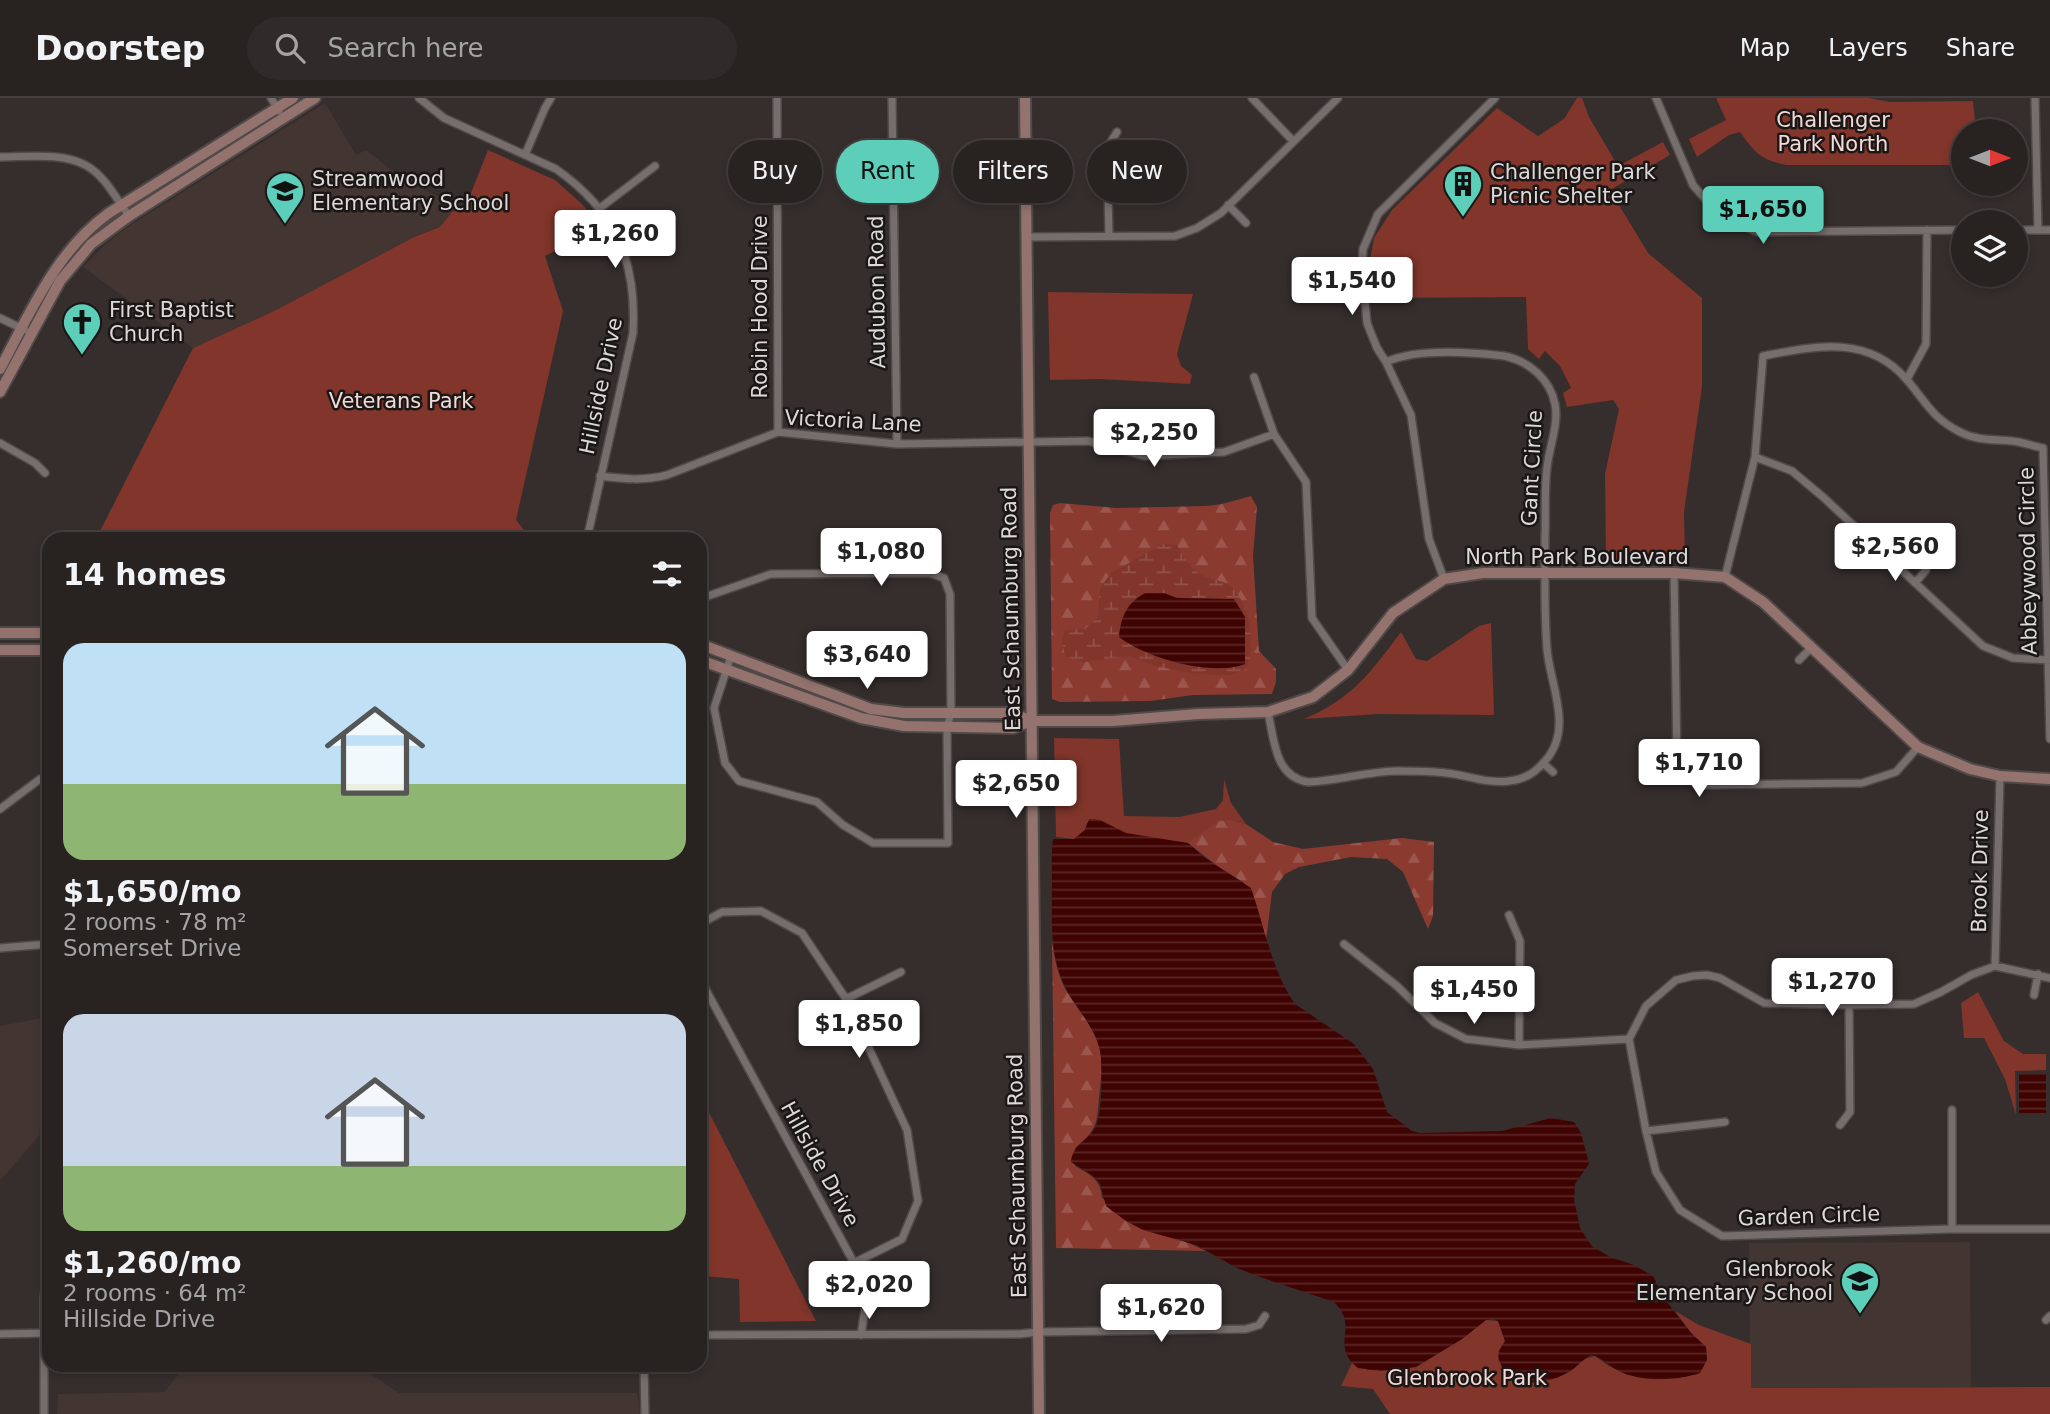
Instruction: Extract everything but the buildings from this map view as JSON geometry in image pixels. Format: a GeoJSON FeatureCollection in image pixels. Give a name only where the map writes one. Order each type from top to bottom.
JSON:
{"type":"FeatureCollection","features":[{"type":"Feature","properties":{"kind":"street"},"geometry":{"type":"LineString","coordinates":[[0,392],[52,275],[66,255],[95,224],[293,98]]}},
{"type":"Feature","properties":{"kind":"street"},"geometry":{"type":"LineString","coordinates":[[0,369],[72,264],[91,244],[277,108],[315,98]]}},
{"type":"Feature","properties":{"kind":"street","name":"Hillside Drive"},"geometry":{"type":"LineString","coordinates":[[419,98],[444,118],[563,174],[586,192],[600,208],[615,230],[624,251],[631,276],[634,303],[632,333],[588,532]]}},
{"type":"Feature","properties":{"kind":"street"},"geometry":{"type":"LineString","coordinates":[[525,155],[551,98]]}},
{"type":"Feature","properties":{"kind":"street","name":"Robin Hood Drive"},"geometry":{"type":"LineString","coordinates":[[776,98],[778,432]]}},
{"type":"Feature","properties":{"kind":"street","name":"Audubon Road"},"geometry":{"type":"LineString","coordinates":[[892,98],[897,444]]}},
{"type":"Feature","properties":{"kind":"street","name":"East Schaumburg Road"},"geometry":{"type":"LineString","coordinates":[[1025,98],[1039,1414]]}},
{"type":"Feature","properties":{"kind":"street"},"geometry":{"type":"LineString","coordinates":[[1252,98],[1293,141]]}},
{"type":"Feature","properties":{"kind":"street"},"geometry":{"type":"LineString","coordinates":[[1026,237],[1175,236],[1198,228],[1228,205],[1338,98]]}},
{"type":"Feature","properties":{"kind":"street"},"geometry":{"type":"LineString","coordinates":[[1444,579],[1429,539],[1411,415],[1367,323],[1362,271],[1363,249],[1378,214],[1495,98]]}},
{"type":"Feature","properties":{"kind":"street"},"geometry":{"type":"LineString","coordinates":[[1656,98],[1693,186],[1719,215],[1757,232],[1951,230]]}},
{"type":"Feature","properties":{"kind":"street"},"geometry":{"type":"LineString","coordinates":[[2035,98],[2038,230]]}},
{"type":"Feature","properties":{"kind":"street"},"geometry":{"type":"LineString","coordinates":[[1109,236],[1107,148],[1116,132]]}},
{"type":"Feature","properties":{"kind":"street"},"geometry":{"type":"LineString","coordinates":[[0,157],[64,158],[87,166],[104,181],[129,216]]}},
{"type":"Feature","properties":{"kind":"street"},"geometry":{"type":"LineString","coordinates":[[600,208],[655,166]]}},
{"type":"Feature","properties":{"kind":"street"},"geometry":{"type":"LineString","coordinates":[[1228,205],[1246,223]]}},
{"type":"Feature","properties":{"kind":"street"},"geometry":{"type":"LineString","coordinates":[[1907,379],[1926,344],[1927,230]]}},
{"type":"Feature","properties":{"kind":"street"},"geometry":{"type":"LineString","coordinates":[[2028,230],[2050,230]]}},
{"type":"Feature","properties":{"kind":"street"},"geometry":{"type":"LineString","coordinates":[[0,318],[27,331]]}},
{"type":"Feature","properties":{"kind":"street","name":"Abbeywood Circle"},"geometry":{"type":"LineString","coordinates":[[1755,457],[1763,356],[1808,347],[1853,347],[1887,360],[1907,379],[1933,415],[1961,433],[1989,441],[2013,441],[2043,448],[2050,738]]}},
{"type":"Feature","properties":{"kind":"street","name":"Gant Circle"},"geometry":{"type":"LineString","coordinates":[[1386,362],[1398,356],[1418,354],[1490,354],[1515,358],[1543,378],[1555,403],[1556,415],[1547,467],[1545,575],[1547,649],[1561,723],[1556,743],[1543,763]]}},
{"type":"Feature","properties":{"kind":"street"},"geometry":{"type":"LineString","coordinates":[[1254,377],[1275,434],[1306,482],[1312,618],[1348,670]]}},
{"type":"Feature","properties":{"kind":"street","name":"Victoria Lane"},"geometry":{"type":"LineString","coordinates":[[600,476],[630,480],[667,475],[778,432],[897,444],[1088,441],[1145,456],[1224,452],[1275,434]]}},
{"type":"Feature","properties":{"kind":"street"},"geometry":{"type":"LineString","coordinates":[[0,443],[35,463],[45,473]]}},
{"type":"Feature","properties":{"kind":"street"},"geometry":{"type":"LineString","coordinates":[[1725,578],[1755,457],[1792,471],[1983,646],[2013,659],[2048,660]]}},
{"type":"Feature","properties":{"kind":"street"},"geometry":{"type":"LineString","coordinates":[[1915,583],[1926,570]]}},
{"type":"Feature","properties":{"kind":"street"},"geometry":{"type":"LineString","coordinates":[[707,596],[771,575],[929,573],[944,578],[950,594],[948,843],[873,843],[843,825],[817,802],[739,780],[725,763],[714,708],[731,656]]}},
{"type":"Feature","properties":{"kind":"street","name":"North Park Boulevard"},"geometry":{"type":"LineString","coordinates":[[1031,721],[1113,721],[1268,712],[1313,697],[1348,670],[1393,613],[1444,579],[1483,573],[1674,573],[1725,578],[1763,602],[1918,747],[1970,769],[2000,776],[2050,779]]}},
{"type":"Feature","properties":{"kind":"street"},"geometry":{"type":"LineString","coordinates":[[1674,573],[1677,758],[1686,778],[1701,785],[1862,783],[1896,772],[1918,747]]}},
{"type":"Feature","properties":{"kind":"street"},"geometry":{"type":"LineString","coordinates":[[0,633],[42,633]]}},
{"type":"Feature","properties":{"kind":"street"},"geometry":{"type":"LineString","coordinates":[[707,647],[871,709],[897,713],[1013,713],[1031,721]]}},
{"type":"Feature","properties":{"kind":"street"},"geometry":{"type":"LineString","coordinates":[[1799,660],[1812,648]]}},
{"type":"Feature","properties":{"kind":"street"},"geometry":{"type":"LineString","coordinates":[[0,650],[42,650]]}},
{"type":"Feature","properties":{"kind":"street"},"geometry":{"type":"LineString","coordinates":[[707,663],[869,720],[904,726],[1013,728],[1031,721]]}},
{"type":"Feature","properties":{"kind":"street"},"geometry":{"type":"LineString","coordinates":[[1268,712],[1282,766],[1299,781],[1324,782],[1395,771],[1447,773],[1485,780],[1511,781],[1523,778],[1543,763],[1553,772]]}},
{"type":"Feature","properties":{"kind":"street","name":"Brook Drive"},"geometry":{"type":"LineString","coordinates":[[1995,966],[2000,776]]}},
{"type":"Feature","properties":{"kind":"street"},"geometry":{"type":"LineString","coordinates":[[0,810],[42,779]]}},
{"type":"Feature","properties":{"kind":"street"},"geometry":{"type":"LineString","coordinates":[[707,920],[722,912],[761,911],[802,933],[846,999],[907,1130],[918,1201],[902,1239],[854,1263]]}},
{"type":"Feature","properties":{"kind":"street"},"geometry":{"type":"LineString","coordinates":[[1509,915],[1520,941],[1519,1045]]}},
{"type":"Feature","properties":{"kind":"street"},"geometry":{"type":"LineString","coordinates":[[1343,944],[1397,986],[1435,1023],[1466,1039],[1519,1045],[1629,1039],[1646,1006],[1676,980],[1693,976],[1720,978],[1764,1003],[1849,1005],[1914,1004],[1995,966],[2050,978]]}},
{"type":"Feature","properties":{"kind":"street"},"geometry":{"type":"LineString","coordinates":[[0,948],[42,945]]}},
{"type":"Feature","properties":{"kind":"street"},"geometry":{"type":"LineString","coordinates":[[846,999],[901,972]]}},
{"type":"Feature","properties":{"kind":"street"},"geometry":{"type":"LineString","coordinates":[[2034,995],[2038,974]]}},
{"type":"Feature","properties":{"kind":"street","name":"Hillside Drive"},"geometry":{"type":"LineString","coordinates":[[707,992],[854,1263],[866,1302],[862,1335]]}},
{"type":"Feature","properties":{"kind":"street"},"geometry":{"type":"LineString","coordinates":[[1840,1125],[1850,1112],[1849,1005]]}},
{"type":"Feature","properties":{"kind":"street","name":"Garden Circle"},"geometry":{"type":"LineString","coordinates":[[1629,1039],[1656,1172],[1680,1210],[1722,1236],[2050,1229]]}},
{"type":"Feature","properties":{"kind":"street"},"geometry":{"type":"LineString","coordinates":[[1952,1110],[1952,1229]]}},
{"type":"Feature","properties":{"kind":"street"},"geometry":{"type":"LineString","coordinates":[[1646,1131],[1725,1122]]}},
{"type":"Feature","properties":{"kind":"street"},"geometry":{"type":"LineString","coordinates":[[707,1335],[1247,1329],[1259,1325],[1265,1316]]}},
{"type":"Feature","properties":{"kind":"street"},"geometry":{"type":"LineString","coordinates":[[0,1334],[42,1333]]}},
{"type":"Feature","properties":{"kind":"street"},"geometry":{"type":"LineString","coordinates":[[44,1414],[46,1372]]}},
{"type":"Feature","properties":{"kind":"street"},"geometry":{"type":"LineString","coordinates":[[644,1372],[645,1414]]}},
{"type":"Feature","properties":{"kind":"shaded area","name":"Streamwood Elementary School"},"geometry":{"type":"Polygon","coordinates":[[[325,103],[356,155],[366,150],[407,182],[465,208],[452,212],[440,227],[414,237],[274,311],[193,348],[83,267],[108,242],[132,224],[325,103]]]}},
{"type":"Feature","properties":{"kind":"shaded area"},"geometry":{"type":"Polygon","coordinates":[[[1145,593],[1164,593],[1177,598],[1234,599],[1245,617],[1245,664],[1231,667],[1198,667],[1145,652],[1119,637],[1126,611],[1145,593]]]}},
{"type":"Feature","properties":{"kind":"shaded area"},"geometry":{"type":"Polygon","coordinates":[[[1089,819],[1100,820],[1126,833],[1188,843],[1205,858],[1251,888],[1274,962],[1295,1004],[1354,1044],[1373,1069],[1387,1112],[1412,1131],[1502,1131],[1551,1118],[1574,1122],[1581,1133],[1589,1164],[1575,1184],[1574,1199],[1580,1228],[1592,1246],[1653,1276],[1664,1298],[1691,1333],[1706,1347],[1707,1360],[1700,1373],[1670,1379],[1648,1379],[1628,1375],[1591,1355],[1561,1376],[1526,1382],[1510,1375],[1501,1365],[1498,1355],[1505,1341],[1498,1321],[1492,1319],[1486,1320],[1462,1339],[1416,1367],[1381,1371],[1358,1368],[1346,1352],[1345,1320],[1334,1302],[1237,1268],[1196,1245],[1143,1230],[1106,1206],[1100,1184],[1093,1176],[1071,1162],[1078,1146],[1097,1123],[1101,1100],[1101,1058],[1096,1038],[1060,974],[1054,949],[1052,922],[1053,839],[1074,839],[1085,830],[1089,819]]]}},
{"type":"Feature","properties":{"kind":"shaded area"},"geometry":{"type":"Polygon","coordinates":[[[42,1018],[42,1132],[0,1181],[0,1026],[42,1018]]]}},
{"type":"Feature","properties":{"kind":"shaded area"},"geometry":{"type":"Polygon","coordinates":[[[2019,1074],[2046,1074],[2046,1113],[2019,1113],[2019,1074]]]}},
{"type":"Feature","properties":{"kind":"shaded area","name":"Glenbrook Elementary School"},"geometry":{"type":"Polygon","coordinates":[[[1970,1242],[1971,1387],[1750,1388],[1749,1243],[1970,1242]]]}},
{"type":"Feature","properties":{"kind":"shaded area"},"geometry":{"type":"Polygon","coordinates":[[[180,1372],[368,1372],[399,1393],[637,1393],[640,1414],[57,1414],[58,1394],[164,1392],[180,1372]]]}},
{"type":"Feature","properties":{"kind":"green space"},"geometry":{"type":"Polygon","coordinates":[[[1577,98],[1582,98],[1589,117],[1618,166],[1663,142],[1670,155],[1610,190],[1648,253],[1702,298],[1702,387],[1684,512],[1685,558],[1606,561],[1605,474],[1619,409],[1613,400],[1567,407],[1563,393],[1571,388],[1560,366],[1545,351],[1539,359],[1528,349],[1526,297],[1372,298],[1369,266],[1374,238],[1392,210],[1497,108],[1538,136],[1564,119],[1577,98]]]}},
{"type":"Feature","properties":{"kind":"green space","name":"Challenger Park North"},"geometry":{"type":"Polygon","coordinates":[[[1716,98],[1973,101],[1975,119],[1951,119],[1951,165],[1786,165],[1759,154],[1740,132],[1729,135],[1697,157],[1689,139],[1726,120],[1716,98]]]}},
{"type":"Feature","properties":{"kind":"green space","name":"Veterans Park"},"geometry":{"type":"Polygon","coordinates":[[[488,150],[555,180],[583,205],[601,229],[545,256],[563,311],[516,520],[525,532],[100,532],[193,348],[274,311],[414,237],[440,227],[452,212],[465,208],[488,150]]]}},
{"type":"Feature","properties":{"kind":"green space"},"geometry":{"type":"Polygon","coordinates":[[[1048,292],[1193,294],[1177,354],[1181,366],[1192,375],[1190,384],[1100,379],[1050,380],[1048,292]]]}},
{"type":"Feature","properties":{"kind":"green space"},"geometry":{"type":"Polygon","coordinates":[[[1251,496],[1257,507],[1253,556],[1259,651],[1276,669],[1272,694],[1193,695],[1150,701],[1060,702],[1052,699],[1050,513],[1053,505],[1060,503],[1116,508],[1206,506],[1251,496]]]}},
{"type":"Feature","properties":{"kind":"green space"},"geometry":{"type":"Polygon","coordinates":[[[1163,544],[1177,545],[1194,570],[1235,590],[1249,623],[1250,648],[1246,669],[1232,675],[1216,675],[1155,666],[1128,656],[1084,662],[1065,656],[1062,641],[1065,630],[1085,629],[1098,617],[1100,588],[1111,573],[1163,544]]]}},
{"type":"Feature","properties":{"kind":"green space"},"geometry":{"type":"Polygon","coordinates":[[[1491,623],[1494,715],[1378,714],[1304,719],[1348,693],[1370,672],[1401,632],[1416,659],[1427,661],[1479,626],[1491,623]]]}},
{"type":"Feature","properties":{"kind":"green space"},"geometry":{"type":"Polygon","coordinates":[[[1054,738],[1119,739],[1124,816],[1179,817],[1216,809],[1223,800],[1224,779],[1231,803],[1246,824],[1231,820],[1190,844],[1126,834],[1094,819],[1087,823],[1085,830],[1074,839],[1056,837],[1054,738]]]}},
{"type":"Feature","properties":{"kind":"green space"},"geometry":{"type":"Polygon","coordinates":[[[1231,820],[1246,824],[1273,842],[1303,849],[1402,838],[1434,842],[1433,916],[1428,929],[1403,872],[1387,859],[1351,857],[1299,867],[1285,874],[1272,892],[1266,941],[1257,908],[1243,882],[1188,843],[1218,821],[1231,820]]]}},
{"type":"Feature","properties":{"kind":"green space"},"geometry":{"type":"Polygon","coordinates":[[[1052,940],[1061,980],[1092,1029],[1101,1056],[1096,1120],[1092,1131],[1075,1148],[1075,1166],[1094,1178],[1102,1198],[1159,1234],[1182,1240],[1206,1251],[1056,1248],[1052,940]]]}},
{"type":"Feature","properties":{"kind":"green space"},"geometry":{"type":"Polygon","coordinates":[[[1978,992],[2004,1041],[2023,1054],[2046,1054],[2046,1070],[2015,1071],[2016,1115],[2005,1079],[1984,1038],[1964,1038],[1961,1003],[1978,992]]]}},
{"type":"Feature","properties":{"kind":"green space"},"geometry":{"type":"Polygon","coordinates":[[[707,1109],[816,1321],[740,1322],[739,1279],[707,1276],[707,1109]]]}},
{"type":"Feature","properties":{"kind":"green space","name":"Glenbrook Park"},"geometry":{"type":"Polygon","coordinates":[[[1675,1311],[1699,1325],[1751,1344],[1751,1388],[2050,1387],[2050,1414],[1390,1414],[1373,1389],[1341,1386],[1352,1363],[1368,1370],[1416,1367],[1462,1339],[1486,1320],[1498,1321],[1505,1341],[1498,1352],[1584,1359],[1595,1356],[1628,1375],[1707,1360],[1706,1347],[1691,1333],[1675,1311]]]}},
{"type":"Feature","properties":{"kind":"place","name":"Challenger Park Picnic Shelter"},"geometry":{"type":"Point","coordinates":[1463,218]}},
{"type":"Feature","properties":{"kind":"place","name":"Streamwood Elementary School"},"geometry":{"type":"Point","coordinates":[285,225]}},
{"type":"Feature","properties":{"kind":"place","name":"First Baptist Church"},"geometry":{"type":"Point","coordinates":[82,356]}},
{"type":"Feature","properties":{"kind":"place","name":"Glenbrook Elementary School"},"geometry":{"type":"Point","coordinates":[1860,1315]}}]}
